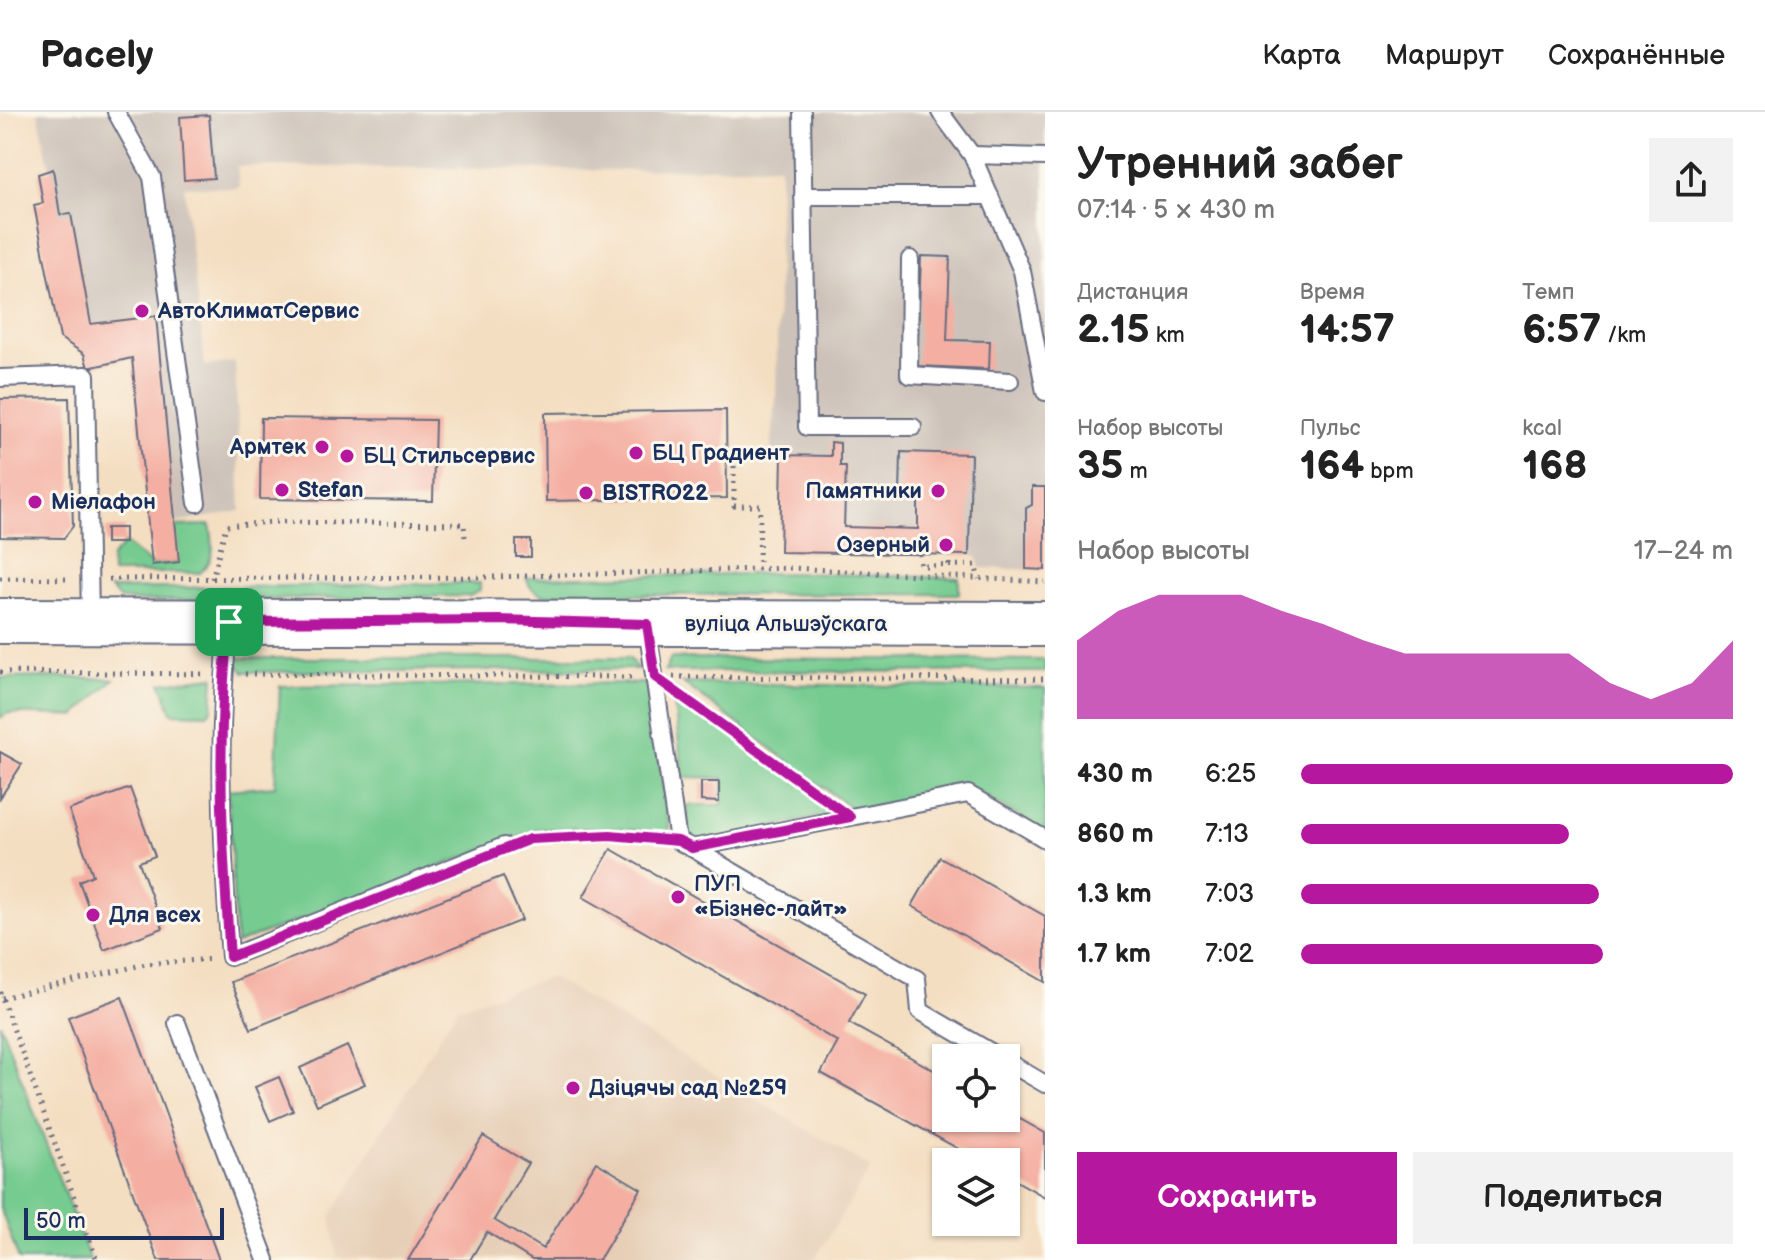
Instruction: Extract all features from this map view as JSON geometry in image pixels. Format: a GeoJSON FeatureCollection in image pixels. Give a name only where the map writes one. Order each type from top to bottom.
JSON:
{"type":"FeatureCollection","features":[{"type":"Feature","properties":{"kind":"main road","name":"вуліца Альшэўскага"},"geometry":{"type":"LineString","coordinates":[[0,621],[89,600],[229,622],[497,620],[647,624],[1045,624]]}},
{"type":"Feature","properties":{"kind":"lane"},"geometry":{"type":"LineString","coordinates":[[116,112],[152,177],[197,503]]}},
{"type":"Feature","properties":{"kind":"lane"},"geometry":{"type":"LineString","coordinates":[[802,112],[807,427],[913,427]]}},
{"type":"Feature","properties":{"kind":"lane"},"geometry":{"type":"LineString","coordinates":[[940,112],[972,155],[1022,271],[1045,392]]}},
{"type":"Feature","properties":{"kind":"lane"},"geometry":{"type":"LineString","coordinates":[[972,155],[1045,157]]}},
{"type":"Feature","properties":{"kind":"lane"},"geometry":{"type":"LineString","coordinates":[[803,196],[990,196]]}},
{"type":"Feature","properties":{"kind":"lane"},"geometry":{"type":"LineString","coordinates":[[910,259],[909,375],[1010,381]]}},
{"type":"Feature","properties":{"kind":"lane"},"geometry":{"type":"LineString","coordinates":[[0,378],[86,375],[89,600]]}},
{"type":"Feature","properties":{"kind":"lane"},"geometry":{"type":"LineString","coordinates":[[229,622],[223,674],[220,817],[230,957],[504,846]]}},
{"type":"Feature","properties":{"kind":"lane"},"geometry":{"type":"LineString","coordinates":[[647,624],[685,845],[917,979],[920,1011],[977,1044]]}},
{"type":"Feature","properties":{"kind":"lane"},"geometry":{"type":"LineString","coordinates":[[685,845],[968,794],[1045,839]]}},
{"type":"Feature","properties":{"kind":"lane"},"geometry":{"type":"LineString","coordinates":[[177,1023],[266,1260]]}},
{"type":"Feature","properties":{"kind":"lane"},"geometry":{"type":"LineString","coordinates":[[1020,1069],[1045,1084]]}},
{"type":"Feature","properties":{"kind":"path"},"geometry":{"type":"LineString","coordinates":[[739,460],[734,465],[734,506],[760,506],[759,568]]}},
{"type":"Feature","properties":{"kind":"path"},"geometry":{"type":"LineString","coordinates":[[212,579],[226,526],[272,522],[464,524],[465,538]]}},
{"type":"Feature","properties":{"kind":"path"},"geometry":{"type":"LineString","coordinates":[[920,554],[921,566],[975,565],[979,579]]}},
{"type":"Feature","properties":{"kind":"path"},"geometry":{"type":"LineString","coordinates":[[949,555],[949,566]]}},
{"type":"Feature","properties":{"kind":"path"},"geometry":{"type":"LineString","coordinates":[[0,578],[89,600],[212,579],[495,577],[759,568],[1045,582]]}},
{"type":"Feature","properties":{"kind":"path"},"geometry":{"type":"LineString","coordinates":[[0,672],[114,670],[223,674],[1045,679]]}},
{"type":"Feature","properties":{"kind":"path"},"geometry":{"type":"LineString","coordinates":[[655,677],[850,817]]}},
{"type":"Feature","properties":{"kind":"path"},"geometry":{"type":"LineString","coordinates":[[504,846],[530,839],[610,835],[685,845]]}},
{"type":"Feature","properties":{"kind":"path"},"geometry":{"type":"LineString","coordinates":[[97,1260],[1,995],[146,964],[230,957]]}},
{"type":"Feature","properties":{"kind":"shaded area"},"geometry":{"type":"Polygon","coordinates":[[[38,112],[1045,112],[1045,570],[980,568],[977,557],[969,555],[780,552],[782,456],[771,452],[776,399],[780,166],[627,170],[237,166],[239,188],[184,186],[205,366],[235,362],[241,511],[175,523],[156,316],[91,324],[70,214],[60,215],[38,112]]]}},
{"type":"Feature","properties":{"kind":"shaded area","name":"Дзіцячы сад №259"},"geometry":{"type":"Polygon","coordinates":[[[551,977],[871,1168],[814,1260],[337,1257],[331,1217],[457,1008],[551,977]]]}},
{"type":"Feature","properties":{"kind":"green space"},"geometry":{"type":"Polygon","coordinates":[[[210,525],[212,551],[209,562],[200,573],[112,573],[111,558],[125,543],[152,565],[178,562],[175,526],[210,525]]]}},
{"type":"Feature","properties":{"kind":"green space"},"geometry":{"type":"Polygon","coordinates":[[[795,573],[959,578],[959,594],[542,595],[531,588],[526,578],[795,573]]]}},
{"type":"Feature","properties":{"kind":"green space"},"geometry":{"type":"Polygon","coordinates":[[[480,583],[480,590],[470,596],[136,601],[120,599],[110,589],[480,583]]]}},
{"type":"Feature","properties":{"kind":"green space"},"geometry":{"type":"Polygon","coordinates":[[[240,658],[629,658],[638,669],[244,672],[236,663],[240,658]]]}},
{"type":"Feature","properties":{"kind":"green space"},"geometry":{"type":"Polygon","coordinates":[[[671,658],[1045,660],[1045,672],[665,671],[671,658]]]}},
{"type":"Feature","properties":{"kind":"green space"},"geometry":{"type":"Polygon","coordinates":[[[214,677],[212,709],[207,714],[172,713],[161,683],[214,677]]]}},
{"type":"Feature","properties":{"kind":"green space"},"geometry":{"type":"Polygon","coordinates":[[[0,678],[114,679],[75,716],[8,713],[0,718],[0,678]]]}},
{"type":"Feature","properties":{"kind":"green space"},"geometry":{"type":"Polygon","coordinates":[[[647,683],[670,833],[610,828],[538,829],[236,944],[228,790],[275,786],[280,686],[647,683]]]}},
{"type":"Feature","properties":{"kind":"green space"},"geometry":{"type":"Polygon","coordinates":[[[683,683],[1045,688],[1045,832],[972,789],[854,810],[683,683]]]}},
{"type":"Feature","properties":{"kind":"green space"},"geometry":{"type":"Polygon","coordinates":[[[672,686],[838,813],[704,842],[687,832],[687,805],[722,805],[724,778],[683,777],[672,686]]]}},
{"type":"Feature","properties":{"kind":"green space"},"geometry":{"type":"Polygon","coordinates":[[[0,1023],[90,1260],[19,1260],[0,1207],[0,1023]]]}},
{"type":"Feature","properties":{"kind":"building"},"geometry":{"type":"Polygon","coordinates":[[[209,115],[214,178],[184,180],[180,117],[209,115]]]}},
{"type":"Feature","properties":{"kind":"building"},"geometry":{"type":"Polygon","coordinates":[[[53,169],[60,215],[71,214],[91,324],[156,316],[179,562],[152,565],[132,358],[88,368],[84,354],[60,338],[34,205],[43,203],[38,174],[53,169]]]}},
{"type":"Feature","properties":{"kind":"building"},"geometry":{"type":"Polygon","coordinates":[[[921,256],[950,257],[947,340],[990,341],[989,369],[917,366],[921,256]]]}},
{"type":"Feature","properties":{"kind":"building"},"geometry":{"type":"Polygon","coordinates":[[[69,398],[73,526],[64,538],[0,537],[0,399],[69,398]]]}},
{"type":"Feature","properties":{"kind":"building","name":"БЦ Градиент"},"geometry":{"type":"Polygon","coordinates":[[[726,410],[727,498],[546,501],[545,413],[726,410]]]}},
{"type":"Feature","properties":{"kind":"building","name":"БЦ Стильсервис"},"geometry":{"type":"Polygon","coordinates":[[[261,418],[435,420],[433,501],[260,499],[261,418]]]}},
{"type":"Feature","properties":{"kind":"building"},"geometry":{"type":"Polygon","coordinates":[[[831,442],[840,443],[840,466],[846,466],[844,527],[918,529],[918,496],[900,496],[901,452],[971,454],[969,555],[780,552],[782,455],[831,456],[831,442]]]}},
{"type":"Feature","properties":{"kind":"building"},"geometry":{"type":"Polygon","coordinates":[[[1032,487],[1045,487],[1045,570],[1026,569],[1026,508],[1032,505],[1032,487]]]}},
{"type":"Feature","properties":{"kind":"building"},"geometry":{"type":"Polygon","coordinates":[[[106,528],[125,528],[125,543],[106,543],[106,528]]]}},
{"type":"Feature","properties":{"kind":"building"},"geometry":{"type":"Polygon","coordinates":[[[516,540],[531,540],[531,557],[516,557],[516,540]]]}},
{"type":"Feature","properties":{"kind":"building"},"geometry":{"type":"Polygon","coordinates":[[[0,752],[22,764],[0,798],[0,752]]]}},
{"type":"Feature","properties":{"kind":"building"},"geometry":{"type":"Polygon","coordinates":[[[701,782],[719,782],[719,802],[701,801],[701,782]]]}},
{"type":"Feature","properties":{"kind":"building"},"geometry":{"type":"Polygon","coordinates":[[[130,788],[155,856],[139,862],[163,928],[104,950],[79,881],[93,875],[69,810],[130,788]]]}},
{"type":"Feature","properties":{"kind":"building"},"geometry":{"type":"Polygon","coordinates":[[[611,849],[865,994],[849,1023],[932,1069],[932,1132],[1020,1132],[1020,1119],[1045,1133],[1045,1197],[1020,1183],[1020,1148],[957,1148],[821,1073],[838,1042],[583,897],[611,849]]]}},
{"type":"Feature","properties":{"kind":"building"},"geometry":{"type":"Polygon","coordinates":[[[940,857],[1045,916],[1045,982],[912,906],[940,857]]]}},
{"type":"Feature","properties":{"kind":"building"},"geometry":{"type":"Polygon","coordinates":[[[503,876],[522,920],[251,1029],[231,982],[503,876]]]}},
{"type":"Feature","properties":{"kind":"building"},"geometry":{"type":"Polygon","coordinates":[[[122,997],[219,1260],[158,1260],[68,1017],[122,997]]]}},
{"type":"Feature","properties":{"kind":"building"},"geometry":{"type":"Polygon","coordinates":[[[347,1046],[365,1084],[317,1105],[300,1068],[347,1046]]]}},
{"type":"Feature","properties":{"kind":"building"},"geometry":{"type":"Polygon","coordinates":[[[279,1077],[293,1111],[270,1121],[255,1087],[279,1077]]]}},
{"type":"Feature","properties":{"kind":"building"},"geometry":{"type":"Polygon","coordinates":[[[483,1136],[528,1163],[494,1220],[543,1249],[596,1162],[641,1189],[599,1260],[532,1260],[487,1232],[470,1260],[408,1260],[483,1136]]]}},
{"type":"Feature","properties":{"kind":"place","name":"АвтоКлиматСервис"},"geometry":{"type":"Point","coordinates":[142,311]}},
{"type":"Feature","properties":{"kind":"place","name":"Армтек"},"geometry":{"type":"Point","coordinates":[322,447]}},
{"type":"Feature","properties":{"kind":"place","name":"БЦ Градиент"},"geometry":{"type":"Point","coordinates":[636,453]}},
{"type":"Feature","properties":{"kind":"place","name":"БЦ Стильсервис"},"geometry":{"type":"Point","coordinates":[347,456]}},
{"type":"Feature","properties":{"kind":"place","name":"Stefan"},"geometry":{"type":"Point","coordinates":[282,490]}},
{"type":"Feature","properties":{"kind":"place","name":"Памятники"},"geometry":{"type":"Point","coordinates":[938,491]}},
{"type":"Feature","properties":{"kind":"place","name":"BISTRO22"},"geometry":{"type":"Point","coordinates":[586,493]}},
{"type":"Feature","properties":{"kind":"place","name":"Міелафон"},"geometry":{"type":"Point","coordinates":[35,502]}},
{"type":"Feature","properties":{"kind":"place","name":"Озерный"},"geometry":{"type":"Point","coordinates":[946,545]}},
{"type":"Feature","properties":{"kind":"place","name":"ПУП «Бізнес-лайт»"},"geometry":{"type":"Point","coordinates":[678,897]}},
{"type":"Feature","properties":{"kind":"place","name":"Для всех"},"geometry":{"type":"Point","coordinates":[93,915]}},
{"type":"Feature","properties":{"kind":"place","name":"Дзіцячы сад №259"},"geometry":{"type":"Point","coordinates":[573,1088]}},
{"type":"Feature","properties":{"kind":"route"},"geometry":{"type":"LineString","coordinates":[[497,620],[647,624],[655,677],[850,817],[692,848],[678,841],[610,835],[530,839],[504,846],[230,957],[220,817],[223,674],[229,622],[497,620]]}}]}
